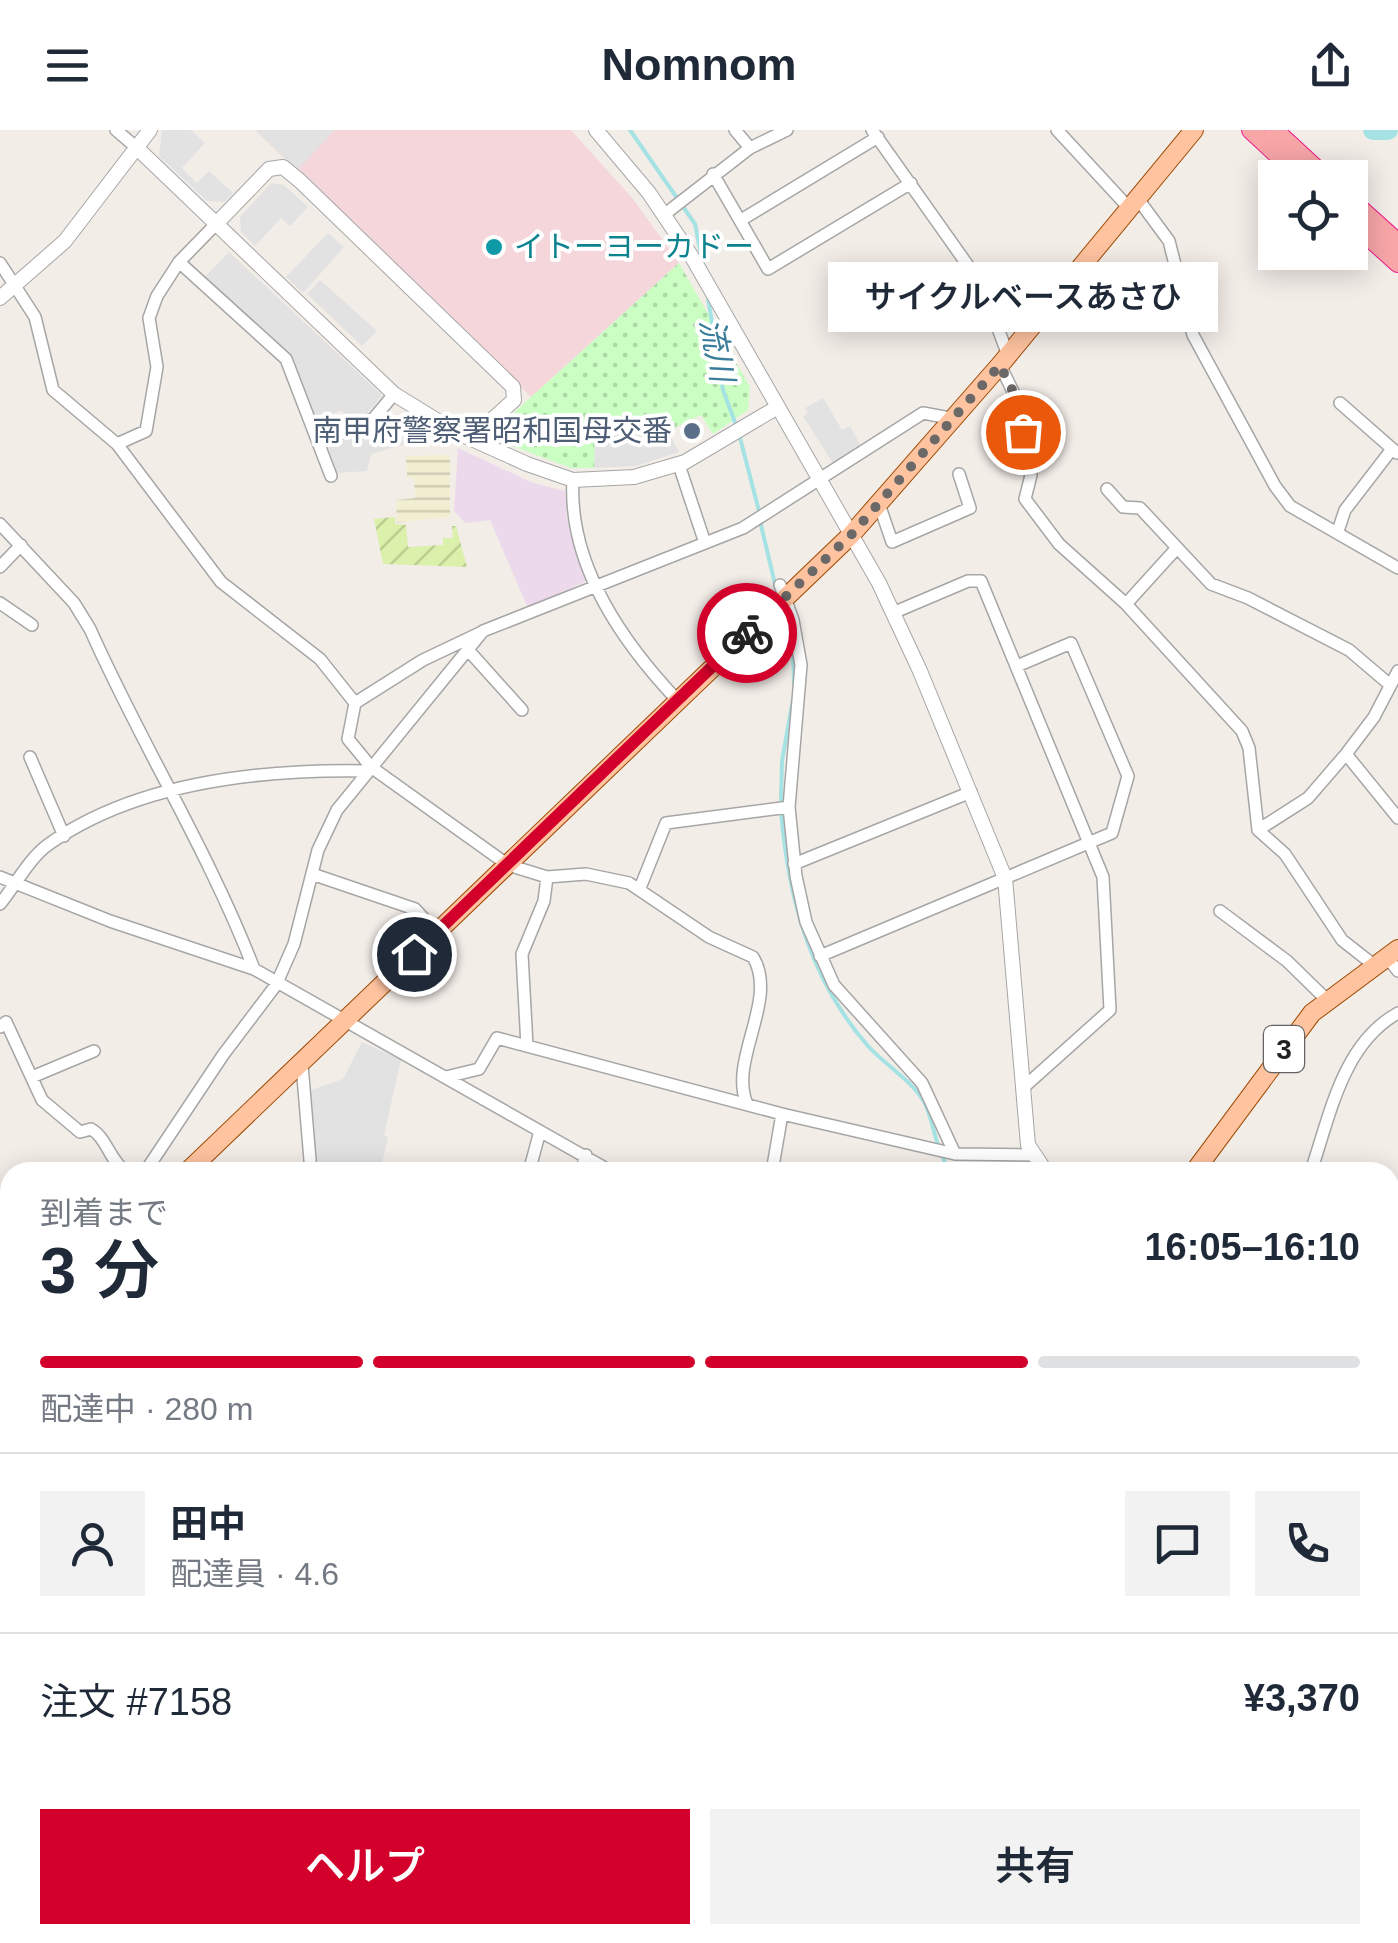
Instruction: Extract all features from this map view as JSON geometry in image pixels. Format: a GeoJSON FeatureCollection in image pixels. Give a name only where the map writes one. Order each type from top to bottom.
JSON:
{"type":"FeatureCollection","features":[{"type":"Feature","properties":{"kind":"highway"},"geometry":{"type":"LineString","coordinates":[[1251,130],[1284,160]]}},
{"type":"Feature","properties":{"kind":"highway"},"geometry":{"type":"LineString","coordinates":[[1274,130],[1306,160]]}},
{"type":"Feature","properties":{"kind":"highway"},"geometry":{"type":"LineString","coordinates":[[1368,216],[1398,244]]}},
{"type":"Feature","properties":{"kind":"highway"},"geometry":{"type":"LineString","coordinates":[[1368,236],[1398,264]]}},
{"type":"Feature","properties":{"kind":"main road"},"geometry":{"type":"LineString","coordinates":[[199,1162],[678,701],[783,591],[851,535],[955,419],[1194,130]]}},
{"type":"Feature","properties":{"kind":"main road","name":"3"},"geometry":{"type":"LineString","coordinates":[[1201,1162],[1312,1012],[1390,961]]}},
{"type":"Feature","properties":{"kind":"street"},"geometry":{"type":"LineString","coordinates":[[116,130],[394,394],[471,439],[573,480],[634,477],[679,465],[776,408]]}},
{"type":"Feature","properties":{"kind":"street"},"geometry":{"type":"LineString","coordinates":[[0,298],[65,241],[150,130]]}},
{"type":"Feature","properties":{"kind":"street"},"geometry":{"type":"LineString","coordinates":[[596,130],[665,214],[894,612],[1005,878],[1024,1088],[1033,1154],[1039,1162]]}},
{"type":"Feature","properties":{"kind":"street"},"geometry":{"type":"LineString","coordinates":[[735,130],[750,148]]}},
{"type":"Feature","properties":{"kind":"street"},"geometry":{"type":"LineString","coordinates":[[665,214],[750,148],[787,130]]}},
{"type":"Feature","properties":{"kind":"street"},"geometry":{"type":"LineString","coordinates":[[1060,131],[1169,240],[1193,335],[1249,445],[1290,506],[1398,568]]}},
{"type":"Feature","properties":{"kind":"street"},"geometry":{"type":"LineString","coordinates":[[740,220],[875,134],[981,284],[1021,408],[1031,476],[1024,500],[1059,544],[1126,604],[1242,732],[1250,748],[1258,830],[1284,854],[1342,940],[1390,961]]}},
{"type":"Feature","properties":{"kind":"street"},"geometry":{"type":"LineString","coordinates":[[118,444],[146,431],[156,367],[149,318],[161,286],[179,262],[269,169],[283,167],[514,387],[514,400],[471,439]]}},
{"type":"Feature","properties":{"kind":"street"},"geometry":{"type":"LineString","coordinates":[[713,174],[768,269],[911,182]]}},
{"type":"Feature","properties":{"kind":"street"},"geometry":{"type":"LineString","coordinates":[[179,262],[286,360],[331,476]]}},
{"type":"Feature","properties":{"kind":"street"},"geometry":{"type":"LineString","coordinates":[[0,263],[35,317],[54,390],[118,444],[221,582],[320,659],[355,703]]}},
{"type":"Feature","properties":{"kind":"street"},"geometry":{"type":"LineString","coordinates":[[319,443],[374,418],[394,394]]}},
{"type":"Feature","properties":{"kind":"street"},"geometry":{"type":"LineString","coordinates":[[1338,531],[1346,510],[1395,452],[1340,403]]}},
{"type":"Feature","properties":{"kind":"street"},"geometry":{"type":"LineString","coordinates":[[747,1104],[743,1084],[758,966],[740,948],[709,937],[640,888],[586,874],[547,877],[508,865],[370,769],[348,739],[355,703],[423,660],[484,632],[743,528],[923,413],[955,419]]}},
{"type":"Feature","properties":{"kind":"street"},"geometry":{"type":"LineString","coordinates":[[679,465],[705,543]]}},
{"type":"Feature","properties":{"kind":"street"},"geometry":{"type":"LineString","coordinates":[[879,504],[892,542],[970,508],[958,474]]}},
{"type":"Feature","properties":{"kind":"street"},"geometry":{"type":"LineString","coordinates":[[573,480],[574,523],[618,630],[678,701]]}},
{"type":"Feature","properties":{"kind":"street"},"geometry":{"type":"LineString","coordinates":[[1107,488],[1123,507],[1140,508],[1175,550],[1211,584],[1248,598],[1349,650],[1389,684]]}},
{"type":"Feature","properties":{"kind":"street"},"geometry":{"type":"LineString","coordinates":[[0,524],[74,603],[168,794],[221,889],[254,969]]}},
{"type":"Feature","properties":{"kind":"street"},"geometry":{"type":"LineString","coordinates":[[0,567],[20,545]]}},
{"type":"Feature","properties":{"kind":"street"},"geometry":{"type":"LineString","coordinates":[[1126,604],[1175,550]]}},
{"type":"Feature","properties":{"kind":"street"},"geometry":{"type":"LineString","coordinates":[[894,612],[968,580],[982,581],[1104,878],[1113,1003],[1105,1017],[1024,1088]]}},
{"type":"Feature","properties":{"kind":"street"},"geometry":{"type":"LineString","coordinates":[[783,591],[801,665],[789,808],[794,864],[806,922],[820,956],[850,1007],[922,1084],[952,1153]]}},
{"type":"Feature","properties":{"kind":"street"},"geometry":{"type":"LineString","coordinates":[[0,603],[32,625]]}},
{"type":"Feature","properties":{"kind":"street"},"geometry":{"type":"LineString","coordinates":[[152,1162],[223,1054],[276,985],[294,944],[312,874],[337,810],[484,632]]}},
{"type":"Feature","properties":{"kind":"street"},"geometry":{"type":"LineString","coordinates":[[820,956],[1112,833],[1128,776],[1071,643],[1017,666]]}},
{"type":"Feature","properties":{"kind":"street"},"geometry":{"type":"LineString","coordinates":[[469,651],[522,710]]}},
{"type":"Feature","properties":{"kind":"street"},"geometry":{"type":"LineString","coordinates":[[1258,830],[1308,798],[1374,717],[1398,671]]}},
{"type":"Feature","properties":{"kind":"street"},"geometry":{"type":"LineString","coordinates":[[1346,754],[1398,818]]}},
{"type":"Feature","properties":{"kind":"street"},"geometry":{"type":"LineString","coordinates":[[30,757],[64,836]]}},
{"type":"Feature","properties":{"kind":"street"},"geometry":{"type":"LineString","coordinates":[[0,904],[45,846],[120,803],[239,777],[370,769]]}},
{"type":"Feature","properties":{"kind":"street"},"geometry":{"type":"LineString","coordinates":[[794,864],[971,792]]}},
{"type":"Feature","properties":{"kind":"street"},"geometry":{"type":"LineString","coordinates":[[640,888],[666,823],[789,808]]}},
{"type":"Feature","properties":{"kind":"street"},"geometry":{"type":"LineString","coordinates":[[312,874],[415,909],[436,932]]}},
{"type":"Feature","properties":{"kind":"street"},"geometry":{"type":"LineString","coordinates":[[0,877],[165,941],[254,969],[344,1024],[596,1162]]}},
{"type":"Feature","properties":{"kind":"street"},"geometry":{"type":"LineString","coordinates":[[527,1046],[522,954],[544,901],[547,877]]}},
{"type":"Feature","properties":{"kind":"street"},"geometry":{"type":"LineString","coordinates":[[1220,912],[1259,938],[1328,1000]]}},
{"type":"Feature","properties":{"kind":"street"},"geometry":{"type":"LineString","coordinates":[[1314,1162],[1342,1074],[1382,1022],[1398,1013]]}},
{"type":"Feature","properties":{"kind":"street"},"geometry":{"type":"LineString","coordinates":[[0,1027],[6,1022],[42,1100],[80,1132],[91,1128],[99,1133],[110,1162]]}},
{"type":"Feature","properties":{"kind":"street"},"geometry":{"type":"LineString","coordinates":[[446,1077],[479,1068],[494,1038],[782,1114],[952,1153],[1033,1154]]}},
{"type":"Feature","properties":{"kind":"street"},"geometry":{"type":"LineString","coordinates":[[32,1077],[94,1051]]}},
{"type":"Feature","properties":{"kind":"street"},"geometry":{"type":"LineString","coordinates":[[302,1065],[310,1162]]}},
{"type":"Feature","properties":{"kind":"street"},"geometry":{"type":"LineString","coordinates":[[774,1162],[782,1114]]}},
{"type":"Feature","properties":{"kind":"street"},"geometry":{"type":"LineString","coordinates":[[532,1162],[540,1131]]}},
{"type":"Feature","properties":{"kind":"street"},"geometry":{"type":"LineString","coordinates":[[584,1162],[586,1155]]}},
{"type":"Feature","properties":{"kind":"shaded area"},"geometry":{"type":"Polygon","coordinates":[[[162,130],[191,130],[205,143],[182,168],[197,183],[209,171],[233,193],[224,202],[207,201],[159,156],[162,130]]]}},
{"type":"Feature","properties":{"kind":"shaded area","name":"イトーヨーカドー"},"geometry":{"type":"Polygon","coordinates":[[[255,130],[571,130],[633,199],[679,263],[531,397],[255,130]]]}},
{"type":"Feature","properties":{"kind":"shaded area"},"geometry":{"type":"Polygon","coordinates":[[[255,130],[335,130],[297,170],[255,130]]]}},
{"type":"Feature","properties":{"kind":"shaded area"},"geometry":{"type":"Polygon","coordinates":[[[271,183],[284,185],[308,207],[290,226],[281,218],[255,246],[241,232],[240,217],[271,183]]]}},
{"type":"Feature","properties":{"kind":"shaded area"},"geometry":{"type":"Polygon","coordinates":[[[328,233],[344,247],[303,293],[286,277],[328,233]]]}},
{"type":"Feature","properties":{"kind":"shaded area"},"geometry":{"type":"Polygon","coordinates":[[[229,252],[382,395],[365,416],[349,425],[342,410],[317,420],[290,358],[203,279],[229,252]]]}},
{"type":"Feature","properties":{"kind":"shaded area"},"geometry":{"type":"Polygon","coordinates":[[[320,280],[377,331],[362,346],[307,294],[320,280]]]}},
{"type":"Feature","properties":{"kind":"shaded area"},"geometry":{"type":"Polygon","coordinates":[[[823,398],[842,430],[850,426],[861,446],[834,465],[803,416],[808,413],[805,408],[823,398]]]}},
{"type":"Feature","properties":{"kind":"shaded area"},"geometry":{"type":"Polygon","coordinates":[[[379,419],[406,444],[371,454],[367,471],[336,473],[328,448],[331,444],[379,419]]]}},
{"type":"Feature","properties":{"kind":"shaded area"},"geometry":{"type":"Polygon","coordinates":[[[665,426],[679,452],[636,466],[594,468],[595,436],[665,426]]]}},
{"type":"Feature","properties":{"kind":"shaded area"},"geometry":{"type":"Polygon","coordinates":[[[458,448],[533,483],[565,491],[567,519],[589,577],[586,581],[528,608],[490,520],[465,523],[454,511],[458,448]]]}},
{"type":"Feature","properties":{"kind":"shaded area"},"geometry":{"type":"Polygon","coordinates":[[[450,455],[450,517],[397,523],[396,500],[415,498],[414,479],[407,478],[406,456],[450,455]]]}},
{"type":"Feature","properties":{"kind":"shaded area"},"geometry":{"type":"Polygon","coordinates":[[[362,1042],[401,1060],[384,1135],[388,1137],[382,1162],[314,1162],[308,1091],[343,1079],[362,1042]]]}},
{"type":"Feature","properties":{"kind":"green space"},"geometry":{"type":"Polygon","coordinates":[[[679,263],[750,387],[748,410],[713,434],[701,415],[668,431],[665,426],[596,436],[594,468],[571,468],[501,442],[496,429],[679,263]]]}},
{"type":"Feature","properties":{"kind":"green space"},"geometry":{"type":"Polygon","coordinates":[[[395,517],[395,524],[406,525],[408,547],[443,545],[443,538],[453,538],[452,526],[456,526],[467,567],[383,564],[374,519],[395,517]]]}},
{"type":"Feature","properties":{"kind":"waterway","name":"流川"},"geometry":{"type":"LineString","coordinates":[[630,130],[695,224],[703,264]]}},
{"type":"Feature","properties":{"kind":"waterway"},"geometry":{"type":"LineString","coordinates":[[1373,130],[1388,130]]}},
{"type":"Feature","properties":{"kind":"waterway","name":"流川"},"geometry":{"type":"LineString","coordinates":[[708,298],[723,390],[736,425]]}},
{"type":"Feature","properties":{"kind":"waterway","name":"流川"},"geometry":{"type":"LineString","coordinates":[[739,434],[759,511]]}},
{"type":"Feature","properties":{"kind":"waterway","name":"流川"},"geometry":{"type":"LineString","coordinates":[[760,521],[775,584]]}},
{"type":"Feature","properties":{"kind":"waterway","name":"流川"},"geometry":{"type":"LineString","coordinates":[[793,649],[794,685]]}},
{"type":"Feature","properties":{"kind":"waterway","name":"流川"},"geometry":{"type":"LineString","coordinates":[[781,800],[782,761],[792,704]]}},
{"type":"Feature","properties":{"kind":"waterway","name":"流川"},"geometry":{"type":"LineString","coordinates":[[781,811],[796,906],[817,965],[831,994],[868,1046],[923,1100],[938,1145]]}},
{"type":"Feature","properties":{"kind":"waterway","name":"流川"},"geometry":{"type":"LineString","coordinates":[[941,1153],[945,1162]]}},
{"type":"Feature","properties":{"kind":"way so far"},"geometry":{"type":"LineString","coordinates":[[747,633],[851,535],[1000,365],[1021,408],[1023,432]]}},
{"type":"Feature","properties":{"kind":"place","name":"イトーヨーカドー"},"geometry":{"type":"Point","coordinates":[494,247]}},
{"type":"Feature","properties":{"kind":"place","name":"南甲府警察署昭和国母交番"},"geometry":{"type":"Point","coordinates":[692,431]}},
{"type":"Feature","properties":{"kind":"place","name":"サイクルベースあさひ"},"geometry":{"type":"Point","coordinates":[1023,432]}},
{"type":"Feature","properties":{"kind":"route"},"geometry":{"type":"LineString","coordinates":[[414,954],[747,633]]}}]}
